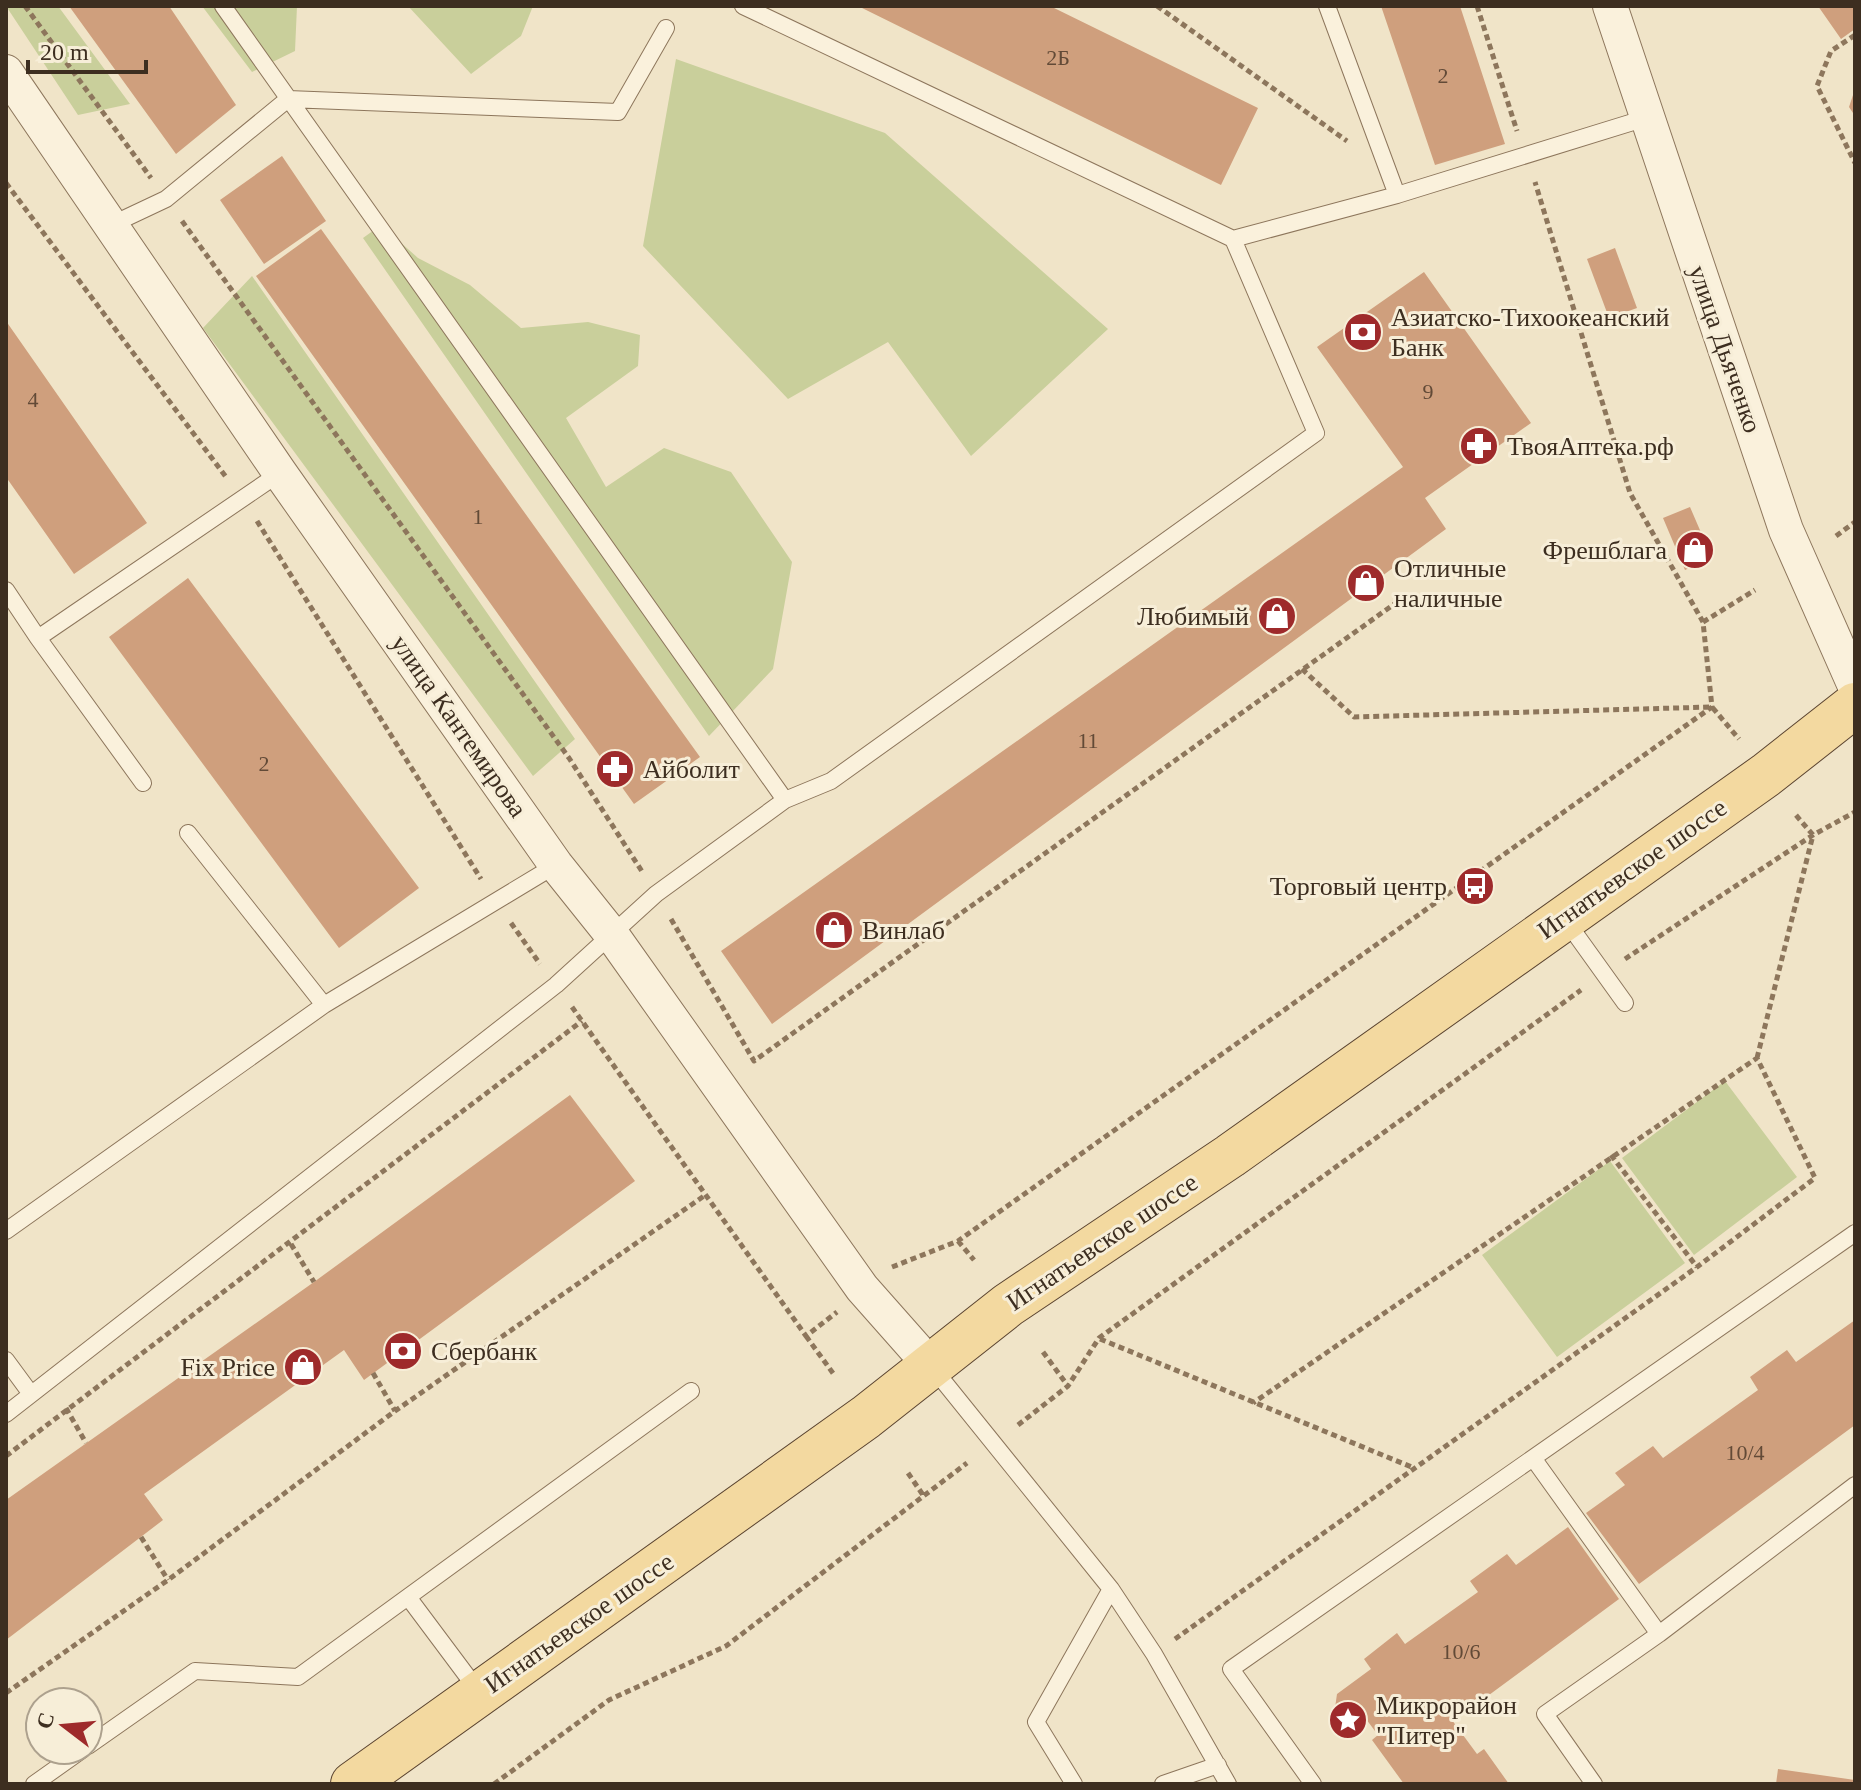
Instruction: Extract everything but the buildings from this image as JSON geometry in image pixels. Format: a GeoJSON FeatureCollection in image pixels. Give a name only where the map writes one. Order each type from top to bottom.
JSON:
{"type":"FeatureCollection","features":[{"type":"Feature","properties":{"kind":"main road","name":"Игнатьевское шоссе"},"geometry":{"type":"LineString","coordinates":[[353,1784],[621,1595],[931,1366],[1008,1305],[1230,1156],[1766,775],[1855,705]]}},
{"type":"Feature","properties":{"kind":"street","name":"улица Дьяченко"},"geometry":{"type":"LineString","coordinates":[[1610,6],[1786,530],[1855,686]]}},
{"type":"Feature","properties":{"kind":"street","name":"улица Кантемирова"},"geometry":{"type":"LineString","coordinates":[[6,72],[113,224],[280,473],[556,865],[612,935],[862,1288],[931,1366]]}},
{"type":"Feature","properties":{"kind":"lane"},"geometry":{"type":"LineString","coordinates":[[223,6],[785,800]]}},
{"type":"Feature","properties":{"kind":"lane"},"geometry":{"type":"LineString","coordinates":[[743,6],[1233,239],[1397,195],[1646,118]]}},
{"type":"Feature","properties":{"kind":"lane"},"geometry":{"type":"LineString","coordinates":[[1327,6],[1397,195]]}},
{"type":"Feature","properties":{"kind":"lane"},"geometry":{"type":"LineString","coordinates":[[113,224],[166,199],[288,99],[618,112],[666,28]]}},
{"type":"Feature","properties":{"kind":"lane"},"geometry":{"type":"LineString","coordinates":[[6,1414],[556,985],[656,894],[785,800],[831,781],[1316,433],[1233,239]]}},
{"type":"Feature","properties":{"kind":"lane"},"geometry":{"type":"LineString","coordinates":[[38,638],[280,473]]}},
{"type":"Feature","properties":{"kind":"lane"},"geometry":{"type":"LineString","coordinates":[[6,590],[143,783]]}},
{"type":"Feature","properties":{"kind":"lane"},"geometry":{"type":"LineString","coordinates":[[188,833],[324,1005]]}},
{"type":"Feature","properties":{"kind":"lane"},"geometry":{"type":"LineString","coordinates":[[6,1231],[324,1005],[556,865]]}},
{"type":"Feature","properties":{"kind":"lane"},"geometry":{"type":"LineString","coordinates":[[1564,917],[1625,1003]]}},
{"type":"Feature","properties":{"kind":"lane"},"geometry":{"type":"LineString","coordinates":[[1313,1784],[1231,1669],[1855,1233]]}},
{"type":"Feature","properties":{"kind":"lane"},"geometry":{"type":"LineString","coordinates":[[6,1360],[31,1394]]}},
{"type":"Feature","properties":{"kind":"lane"},"geometry":{"type":"LineString","coordinates":[[931,1366],[1111,1589],[1154,1654],[1228,1784]]}},
{"type":"Feature","properties":{"kind":"lane"},"geometry":{"type":"LineString","coordinates":[[104,1735],[195,1671],[298,1677],[691,1391]]}},
{"type":"Feature","properties":{"kind":"lane"},"geometry":{"type":"LineString","coordinates":[[1533,1458],[1659,1634]]}},
{"type":"Feature","properties":{"kind":"lane"},"geometry":{"type":"LineString","coordinates":[[1594,1784],[1545,1714],[1659,1634],[1855,1485]]}},
{"type":"Feature","properties":{"kind":"lane"},"geometry":{"type":"LineString","coordinates":[[1074,1784],[1036,1722],[1111,1589]]}},
{"type":"Feature","properties":{"kind":"lane"},"geometry":{"type":"LineString","coordinates":[[408,1597],[480,1693]]}},
{"type":"Feature","properties":{"kind":"lane"},"geometry":{"type":"LineString","coordinates":[[1163,1784],[1218,1765]]}},
{"type":"Feature","properties":{"kind":"lane"},"geometry":{"type":"LineString","coordinates":[[34,1784],[59,1766]]}},
{"type":"Feature","properties":{"kind":"path"},"geometry":{"type":"LineString","coordinates":[[1157,6],[1350,143]]}},
{"type":"Feature","properties":{"kind":"path"},"geometry":{"type":"LineString","coordinates":[[1477,6],[1527,155],[1630,493],[1703,622],[1712,707],[1739,739]]}},
{"type":"Feature","properties":{"kind":"path"},"geometry":{"type":"LineString","coordinates":[[1855,35],[1831,51],[1817,86],[1855,163]]}},
{"type":"Feature","properties":{"kind":"path"},"geometry":{"type":"LineString","coordinates":[[6,183],[243,500],[496,903],[835,1376]]}},
{"type":"Feature","properties":{"kind":"path"},"geometry":{"type":"LineString","coordinates":[[1836,536],[1855,522]]}},
{"type":"Feature","properties":{"kind":"path"},"geometry":{"type":"LineString","coordinates":[[1703,622],[1755,590]]}},
{"type":"Feature","properties":{"kind":"path"},"geometry":{"type":"LineString","coordinates":[[1302,669],[1354,717],[1712,707]]}},
{"type":"Feature","properties":{"kind":"path"},"geometry":{"type":"LineString","coordinates":[[885,1270],[958,1241],[1712,707]]}},
{"type":"Feature","properties":{"kind":"path"},"geometry":{"type":"LineString","coordinates":[[1018,1425],[1068,1386],[1099,1338],[1604,973],[1813,835],[1855,812]]}},
{"type":"Feature","properties":{"kind":"path"},"geometry":{"type":"LineString","coordinates":[[1795,814],[1813,835]]}},
{"type":"Feature","properties":{"kind":"path"},"geometry":{"type":"LineString","coordinates":[[1154,1654],[1697,1267],[1815,1178],[1757,1058],[1813,835]]}},
{"type":"Feature","properties":{"kind":"path"},"geometry":{"type":"LineString","coordinates":[[6,1456],[66,1408],[291,1244],[582,1021]]}},
{"type":"Feature","properties":{"kind":"path"},"geometry":{"type":"LineString","coordinates":[[1253,1403],[1611,1155],[1757,1058]]}},
{"type":"Feature","properties":{"kind":"path"},"geometry":{"type":"LineString","coordinates":[[1611,1155],[1697,1267]]}},
{"type":"Feature","properties":{"kind":"path"},"geometry":{"type":"LineString","coordinates":[[6,1693],[168,1580],[395,1411],[704,1196]]}},
{"type":"Feature","properties":{"kind":"path"},"geometry":{"type":"LineString","coordinates":[[958,1241],[974,1260]]}},
{"type":"Feature","properties":{"kind":"path"},"geometry":{"type":"LineString","coordinates":[[291,1244],[314,1282]]}},
{"type":"Feature","properties":{"kind":"path"},"geometry":{"type":"LineString","coordinates":[[806,1336],[838,1311]]}},
{"type":"Feature","properties":{"kind":"path"},"geometry":{"type":"LineString","coordinates":[[1099,1338],[1414,1468]]}},
{"type":"Feature","properties":{"kind":"path"},"geometry":{"type":"LineString","coordinates":[[1043,1352],[1068,1386]]}},
{"type":"Feature","properties":{"kind":"path"},"geometry":{"type":"LineString","coordinates":[[373,1373],[395,1411]]}},
{"type":"Feature","properties":{"kind":"path"},"geometry":{"type":"LineString","coordinates":[[66,1408],[86,1443]]}},
{"type":"Feature","properties":{"kind":"path"},"geometry":{"type":"LineString","coordinates":[[494,1784],[609,1700],[726,1646],[967,1463]]}},
{"type":"Feature","properties":{"kind":"path"},"geometry":{"type":"LineString","coordinates":[[908,1473],[923,1495]]}},
{"type":"Feature","properties":{"kind":"path"},"geometry":{"type":"LineString","coordinates":[[141,1537],[168,1580]]}},
{"type":"Feature","properties":{"kind":"green space"},"geometry":{"type":"Polygon","coordinates":[[[6,6],[58,6],[130,104],[78,115],[6,6]]]}},
{"type":"Feature","properties":{"kind":"green space"},"geometry":{"type":"Polygon","coordinates":[[[202,6],[297,6],[295,51],[252,72],[202,6]]]}},
{"type":"Feature","properties":{"kind":"green space"},"geometry":{"type":"Polygon","coordinates":[[[408,6],[533,6],[521,36],[471,74],[408,6]]]}},
{"type":"Feature","properties":{"kind":"green space"},"geometry":{"type":"Polygon","coordinates":[[[676,59],[885,133],[1108,329],[971,456],[888,342],[788,399],[643,246],[676,59]]]}},
{"type":"Feature","properties":{"kind":"green space"},"geometry":{"type":"Polygon","coordinates":[[[381,225],[418,258],[470,285],[521,328],[588,322],[640,335],[638,366],[566,418],[606,487],[664,448],[731,472],[792,562],[773,669],[709,736],[363,238],[381,225]]]}},
{"type":"Feature","properties":{"kind":"green space"},"geometry":{"type":"Polygon","coordinates":[[[252,276],[575,739],[533,776],[203,328],[252,276]]]}},
{"type":"Feature","properties":{"kind":"green space"},"geometry":{"type":"Polygon","coordinates":[[[1725,1081],[1797,1177],[1694,1255],[1622,1158],[1725,1081]]]}},
{"type":"Feature","properties":{"kind":"green space"},"geometry":{"type":"Polygon","coordinates":[[[1610,1161],[1685,1263],[1557,1357],[1482,1255],[1610,1161]]]}},
{"type":"Feature","properties":{"kind":"place","name":"Азиатско-Тихоокеанский Банк"},"geometry":{"type":"Point","coordinates":[1363,332]}},
{"type":"Feature","properties":{"kind":"place","name":"ТвояАптека.рф"},"geometry":{"type":"Point","coordinates":[1479,446]}},
{"type":"Feature","properties":{"kind":"place","name":"Фрешблага"},"geometry":{"type":"Point","coordinates":[1695,550]}},
{"type":"Feature","properties":{"kind":"place","name":"Отличные наличные"},"geometry":{"type":"Point","coordinates":[1366,583]}},
{"type":"Feature","properties":{"kind":"place","name":"Любимый"},"geometry":{"type":"Point","coordinates":[1277,616]}},
{"type":"Feature","properties":{"kind":"place","name":"Айболит"},"geometry":{"type":"Point","coordinates":[615,769]}},
{"type":"Feature","properties":{"kind":"place","name":"Торговый центр"},"geometry":{"type":"Point","coordinates":[1475,886]}},
{"type":"Feature","properties":{"kind":"place","name":"Винлаб"},"geometry":{"type":"Point","coordinates":[834,930]}},
{"type":"Feature","properties":{"kind":"place","name":"Сбербанк"},"geometry":{"type":"Point","coordinates":[403,1351]}},
{"type":"Feature","properties":{"kind":"place","name":"Fix Price"},"geometry":{"type":"Point","coordinates":[303,1367]}},
{"type":"Feature","properties":{"kind":"place","name":"Микрорайон \"Питер\""},"geometry":{"type":"Point","coordinates":[1348,1720]}}]}
